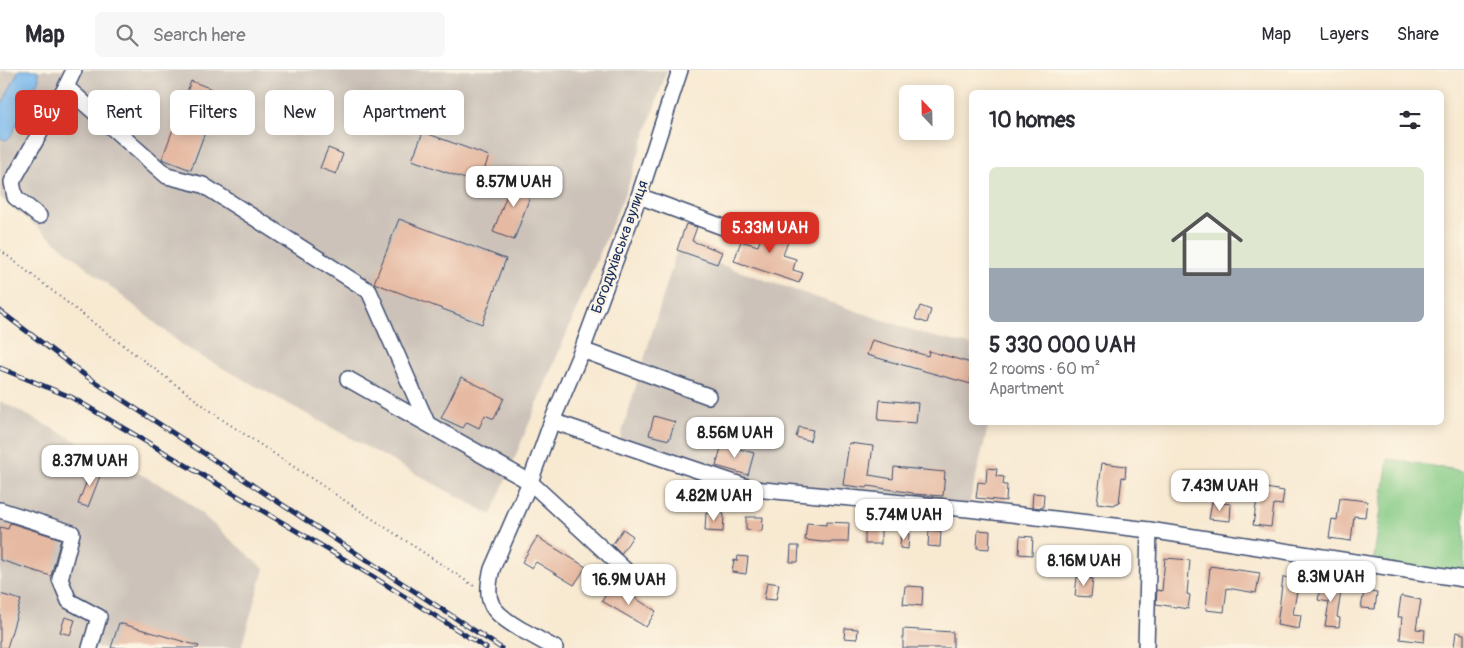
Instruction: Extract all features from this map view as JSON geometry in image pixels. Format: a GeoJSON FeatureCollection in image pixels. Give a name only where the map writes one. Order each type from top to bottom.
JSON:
{"type":"FeatureCollection","features":[{"type":"Feature","properties":{"kind":"street"},"geometry":{"type":"LineString","coordinates":[[39,216],[15,197],[12,182],[74,70]]}},
{"type":"Feature","properties":{"kind":"street","name":"Богодухівська вулиця"},"geometry":{"type":"LineString","coordinates":[[489,594],[489,581],[492,569],[530,482],[552,421],[582,350],[639,196],[680,70]]}},
{"type":"Feature","properties":{"kind":"street"},"geometry":{"type":"LineString","coordinates":[[66,87],[167,176],[203,185],[369,291],[427,423]]}},
{"type":"Feature","properties":{"kind":"street"},"geometry":{"type":"LineString","coordinates":[[639,196],[731,230]]}},
{"type":"Feature","properties":{"kind":"street"},"geometry":{"type":"LineString","coordinates":[[582,350],[708,396]]}},
{"type":"Feature","properties":{"kind":"street"},"geometry":{"type":"LineString","coordinates":[[348,379],[530,482],[635,579]]}},
{"type":"Feature","properties":{"kind":"street"},"geometry":{"type":"LineString","coordinates":[[552,421],[753,489],[968,509],[1149,530],[1464,579]]}},
{"type":"Feature","properties":{"kind":"street"},"geometry":{"type":"LineString","coordinates":[[0,510],[72,532],[60,580],[69,601],[99,617],[90,648]]}},
{"type":"Feature","properties":{"kind":"street"},"geometry":{"type":"LineString","coordinates":[[1146,648],[1149,530]]}},
{"type":"Feature","properties":{"kind":"street"},"geometry":{"type":"LineString","coordinates":[[489,594],[493,607],[501,618],[554,648]]}},
{"type":"Feature","properties":{"kind":"path"},"geometry":{"type":"LineString","coordinates":[[0,250],[222,420],[471,586],[489,594]]}},
{"type":"Feature","properties":{"kind":"shaded area"},"geometry":{"type":"Polygon","coordinates":[[[1,70],[667,70],[629,183],[491,515],[186,348],[0,197],[1,70]]]}},
{"type":"Feature","properties":{"kind":"shaded area"},"geometry":{"type":"Polygon","coordinates":[[[677,250],[930,336],[969,345],[969,425],[989,425],[968,509],[753,489],[619,442],[677,250]]]}},
{"type":"Feature","properties":{"kind":"shaded area"},"geometry":{"type":"Polygon","coordinates":[[[0,401],[180,495],[264,569],[241,648],[0,648],[0,401]]]}},
{"type":"Feature","properties":{"kind":"green space"},"geometry":{"type":"Polygon","coordinates":[[[1388,459],[1464,471],[1464,579],[1373,565],[1388,459]]]}},
{"type":"Feature","properties":{"kind":"water"},"geometry":{"type":"Polygon","coordinates":[[[19,70],[38,71],[39,79],[34,90],[15,90],[15,128],[10,138],[5,140],[0,138],[0,108],[19,70]]]}},
{"type":"Feature","properties":{"kind":"building"},"geometry":{"type":"Polygon","coordinates":[[[191,81],[215,90],[188,90],[191,81]]]}},
{"type":"Feature","properties":{"kind":"building"},"geometry":{"type":"Polygon","coordinates":[[[171,135],[204,135],[191,170],[162,159],[171,135]]]}},
{"type":"Feature","properties":{"kind":"building"},"geometry":{"type":"Polygon","coordinates":[[[422,135],[431,135],[489,156],[479,184],[412,160],[422,135]]]}},
{"type":"Feature","properties":{"kind":"building"},"geometry":{"type":"Polygon","coordinates":[[[328,148],[343,154],[336,174],[320,168],[328,148]]]}},
{"type":"Feature","properties":{"kind":"building"},"geometry":{"type":"Polygon","coordinates":[[[514,176],[535,183],[514,240],[493,232],[514,176]]]}},
{"type":"Feature","properties":{"kind":"building"},"geometry":{"type":"Polygon","coordinates":[[[399,219],[506,259],[482,324],[374,283],[399,219]]]}},
{"type":"Feature","properties":{"kind":"building"},"geometry":{"type":"Polygon","coordinates":[[[766,222],[792,231],[783,255],[796,259],[793,270],[803,273],[799,283],[734,261],[741,241],[758,246],[766,222]]]}},
{"type":"Feature","properties":{"kind":"building"},"geometry":{"type":"Polygon","coordinates":[[[686,224],[697,227],[692,241],[722,252],[717,264],[677,250],[686,224]]]}},
{"type":"Feature","properties":{"kind":"building"},"geometry":{"type":"Polygon","coordinates":[[[920,306],[931,310],[927,323],[915,319],[920,306]]]}},
{"type":"Feature","properties":{"kind":"building"},"geometry":{"type":"Polygon","coordinates":[[[872,340],[928,356],[929,351],[969,362],[969,383],[867,355],[872,340]]]}},
{"type":"Feature","properties":{"kind":"building"},"geometry":{"type":"Polygon","coordinates":[[[461,377],[504,398],[494,419],[485,415],[479,428],[467,422],[463,428],[441,418],[461,377]]]}},
{"type":"Feature","properties":{"kind":"building"},"geometry":{"type":"Polygon","coordinates":[[[880,400],[918,403],[916,423],[878,420],[880,400]]]}},
{"type":"Feature","properties":{"kind":"building"},"geometry":{"type":"Polygon","coordinates":[[[654,416],[675,422],[669,440],[649,435],[654,416]]]}},
{"type":"Feature","properties":{"kind":"building"},"geometry":{"type":"Polygon","coordinates":[[[799,427],[813,430],[810,441],[796,437],[799,427]]]}},
{"type":"Feature","properties":{"kind":"building"},"geometry":{"type":"Polygon","coordinates":[[[849,443],[873,446],[869,475],[893,479],[894,467],[945,472],[943,496],[913,494],[868,486],[867,488],[843,485],[849,443]]]}},
{"type":"Feature","properties":{"kind":"building"},"geometry":{"type":"Polygon","coordinates":[[[722,444],[754,453],[748,475],[716,466],[722,444]]]}},
{"type":"Feature","properties":{"kind":"building"},"geometry":{"type":"Polygon","coordinates":[[[1102,463],[1126,466],[1125,478],[1122,477],[1119,503],[1114,505],[1097,503],[1102,463]]]}},
{"type":"Feature","properties":{"kind":"building"},"geometry":{"type":"Polygon","coordinates":[[[92,467],[102,471],[88,507],[78,504],[92,467]]]}},
{"type":"Feature","properties":{"kind":"building"},"geometry":{"type":"Polygon","coordinates":[[[987,468],[997,469],[996,476],[1004,477],[1003,485],[1007,485],[1006,501],[976,498],[978,482],[986,483],[987,468]]]}},
{"type":"Feature","properties":{"kind":"building"},"geometry":{"type":"Polygon","coordinates":[[[1259,487],[1284,491],[1282,505],[1274,504],[1271,527],[1253,525],[1259,487]]]}},
{"type":"Feature","properties":{"kind":"building"},"geometry":{"type":"Polygon","coordinates":[[[1033,493],[1044,494],[1043,508],[1032,507],[1033,493]]]}},
{"type":"Feature","properties":{"kind":"building"},"geometry":{"type":"Polygon","coordinates":[[[1340,498],[1367,501],[1365,517],[1354,516],[1351,541],[1329,538],[1332,519],[1337,520],[1340,498]]]}},
{"type":"Feature","properties":{"kind":"building"},"geometry":{"type":"Polygon","coordinates":[[[1212,502],[1231,504],[1230,521],[1209,519],[1212,502]]]}},
{"type":"Feature","properties":{"kind":"building"},"geometry":{"type":"Polygon","coordinates":[[[706,513],[724,514],[723,532],[705,531],[706,513]]]}},
{"type":"Feature","properties":{"kind":"building"},"geometry":{"type":"Polygon","coordinates":[[[746,517],[763,517],[762,531],[746,530],[746,517]]]}},
{"type":"Feature","properties":{"kind":"building"},"geometry":{"type":"Polygon","coordinates":[[[826,522],[849,523],[848,542],[805,540],[807,523],[826,525],[826,522]]]}},
{"type":"Feature","properties":{"kind":"building"},"geometry":{"type":"Polygon","coordinates":[[[10,523],[61,539],[51,576],[0,560],[0,527],[8,529],[10,523]]]}},
{"type":"Feature","properties":{"kind":"building"},"geometry":{"type":"Polygon","coordinates":[[[865,525],[881,525],[881,544],[865,544],[865,525]]]}},
{"type":"Feature","properties":{"kind":"building"},"geometry":{"type":"Polygon","coordinates":[[[623,529],[633,536],[621,554],[612,545],[623,529]]]}},
{"type":"Feature","properties":{"kind":"building"},"geometry":{"type":"Polygon","coordinates":[[[929,530],[941,531],[940,547],[928,546],[929,530]]]}},
{"type":"Feature","properties":{"kind":"building"},"geometry":{"type":"Polygon","coordinates":[[[978,530],[990,531],[989,549],[977,548],[978,530]]]}},
{"type":"Feature","properties":{"kind":"building"},"geometry":{"type":"Polygon","coordinates":[[[901,533],[909,534],[908,549],[900,548],[901,533]]]}},
{"type":"Feature","properties":{"kind":"building"},"geometry":{"type":"Polygon","coordinates":[[[1020,536],[1033,537],[1032,555],[1019,554],[1020,536]]]}},
{"type":"Feature","properties":{"kind":"building"},"geometry":{"type":"Polygon","coordinates":[[[537,537],[586,567],[574,585],[536,562],[532,568],[522,562],[537,537]]]}},
{"type":"Feature","properties":{"kind":"building"},"geometry":{"type":"Polygon","coordinates":[[[791,546],[799,546],[798,562],[790,562],[791,546]]]}},
{"type":"Feature","properties":{"kind":"building"},"geometry":{"type":"Polygon","coordinates":[[[738,556],[748,557],[746,574],[732,572],[734,560],[737,561],[738,556]]]}},
{"type":"Feature","properties":{"kind":"building"},"geometry":{"type":"Polygon","coordinates":[[[1165,558],[1190,560],[1187,594],[1190,595],[1188,609],[1156,604],[1157,590],[1162,591],[1165,558]]]}},
{"type":"Feature","properties":{"kind":"building"},"geometry":{"type":"Polygon","coordinates":[[[1210,566],[1260,573],[1256,593],[1227,588],[1224,612],[1206,610],[1210,566]]]}},
{"type":"Feature","properties":{"kind":"building"},"geometry":{"type":"Polygon","coordinates":[[[1077,577],[1093,579],[1091,597],[1075,596],[1077,577]]]}},
{"type":"Feature","properties":{"kind":"building"},"geometry":{"type":"Polygon","coordinates":[[[1283,577],[1299,579],[1293,614],[1301,615],[1299,629],[1277,625],[1283,577]]]}},
{"type":"Feature","properties":{"kind":"building"},"geometry":{"type":"Polygon","coordinates":[[[767,582],[779,584],[776,600],[764,599],[767,582]]]}},
{"type":"Feature","properties":{"kind":"building"},"geometry":{"type":"Polygon","coordinates":[[[1321,583],[1342,586],[1337,617],[1340,618],[1339,627],[1325,626],[1329,602],[1318,600],[1321,583]]]}},
{"type":"Feature","properties":{"kind":"building"},"geometry":{"type":"Polygon","coordinates":[[[612,584],[656,611],[646,627],[602,601],[612,584]]]}},
{"type":"Feature","properties":{"kind":"building"},"geometry":{"type":"Polygon","coordinates":[[[905,586],[923,587],[922,606],[903,604],[905,586]]]}},
{"type":"Feature","properties":{"kind":"building"},"geometry":{"type":"Polygon","coordinates":[[[1364,591],[1377,593],[1375,609],[1361,608],[1364,591]]]}},
{"type":"Feature","properties":{"kind":"building"},"geometry":{"type":"Polygon","coordinates":[[[0,594],[21,600],[7,648],[0,648],[0,594]]]}},
{"type":"Feature","properties":{"kind":"building"},"geometry":{"type":"Polygon","coordinates":[[[1401,596],[1421,600],[1416,629],[1425,630],[1424,642],[1400,639],[1402,617],[1398,617],[1401,596]]]}},
{"type":"Feature","properties":{"kind":"building"},"geometry":{"type":"Polygon","coordinates":[[[65,617],[75,620],[70,635],[60,632],[65,617]]]}},
{"type":"Feature","properties":{"kind":"building"},"geometry":{"type":"Polygon","coordinates":[[[119,623],[199,646],[198,648],[111,648],[119,623]]]}},
{"type":"Feature","properties":{"kind":"building"},"geometry":{"type":"Polygon","coordinates":[[[845,628],[858,629],[857,639],[844,638],[845,628]]]}},
{"type":"Feature","properties":{"kind":"building"},"geometry":{"type":"Polygon","coordinates":[[[903,629],[953,632],[953,648],[903,648],[903,629]]]}},
{"type":"Feature","properties":{"kind":"building"},"geometry":{"type":"Polygon","coordinates":[[[1456,632],[1464,634],[1464,648],[1454,647],[1456,632]]]}},
{"type":"Feature","properties":{"kind":"railway"},"geometry":{"type":"LineString","coordinates":[[0,311],[86,376],[501,648]]}},
{"type":"Feature","properties":{"kind":"railway"},"geometry":{"type":"LineString","coordinates":[[0,368],[71,397],[369,574],[486,648]]}}]}
